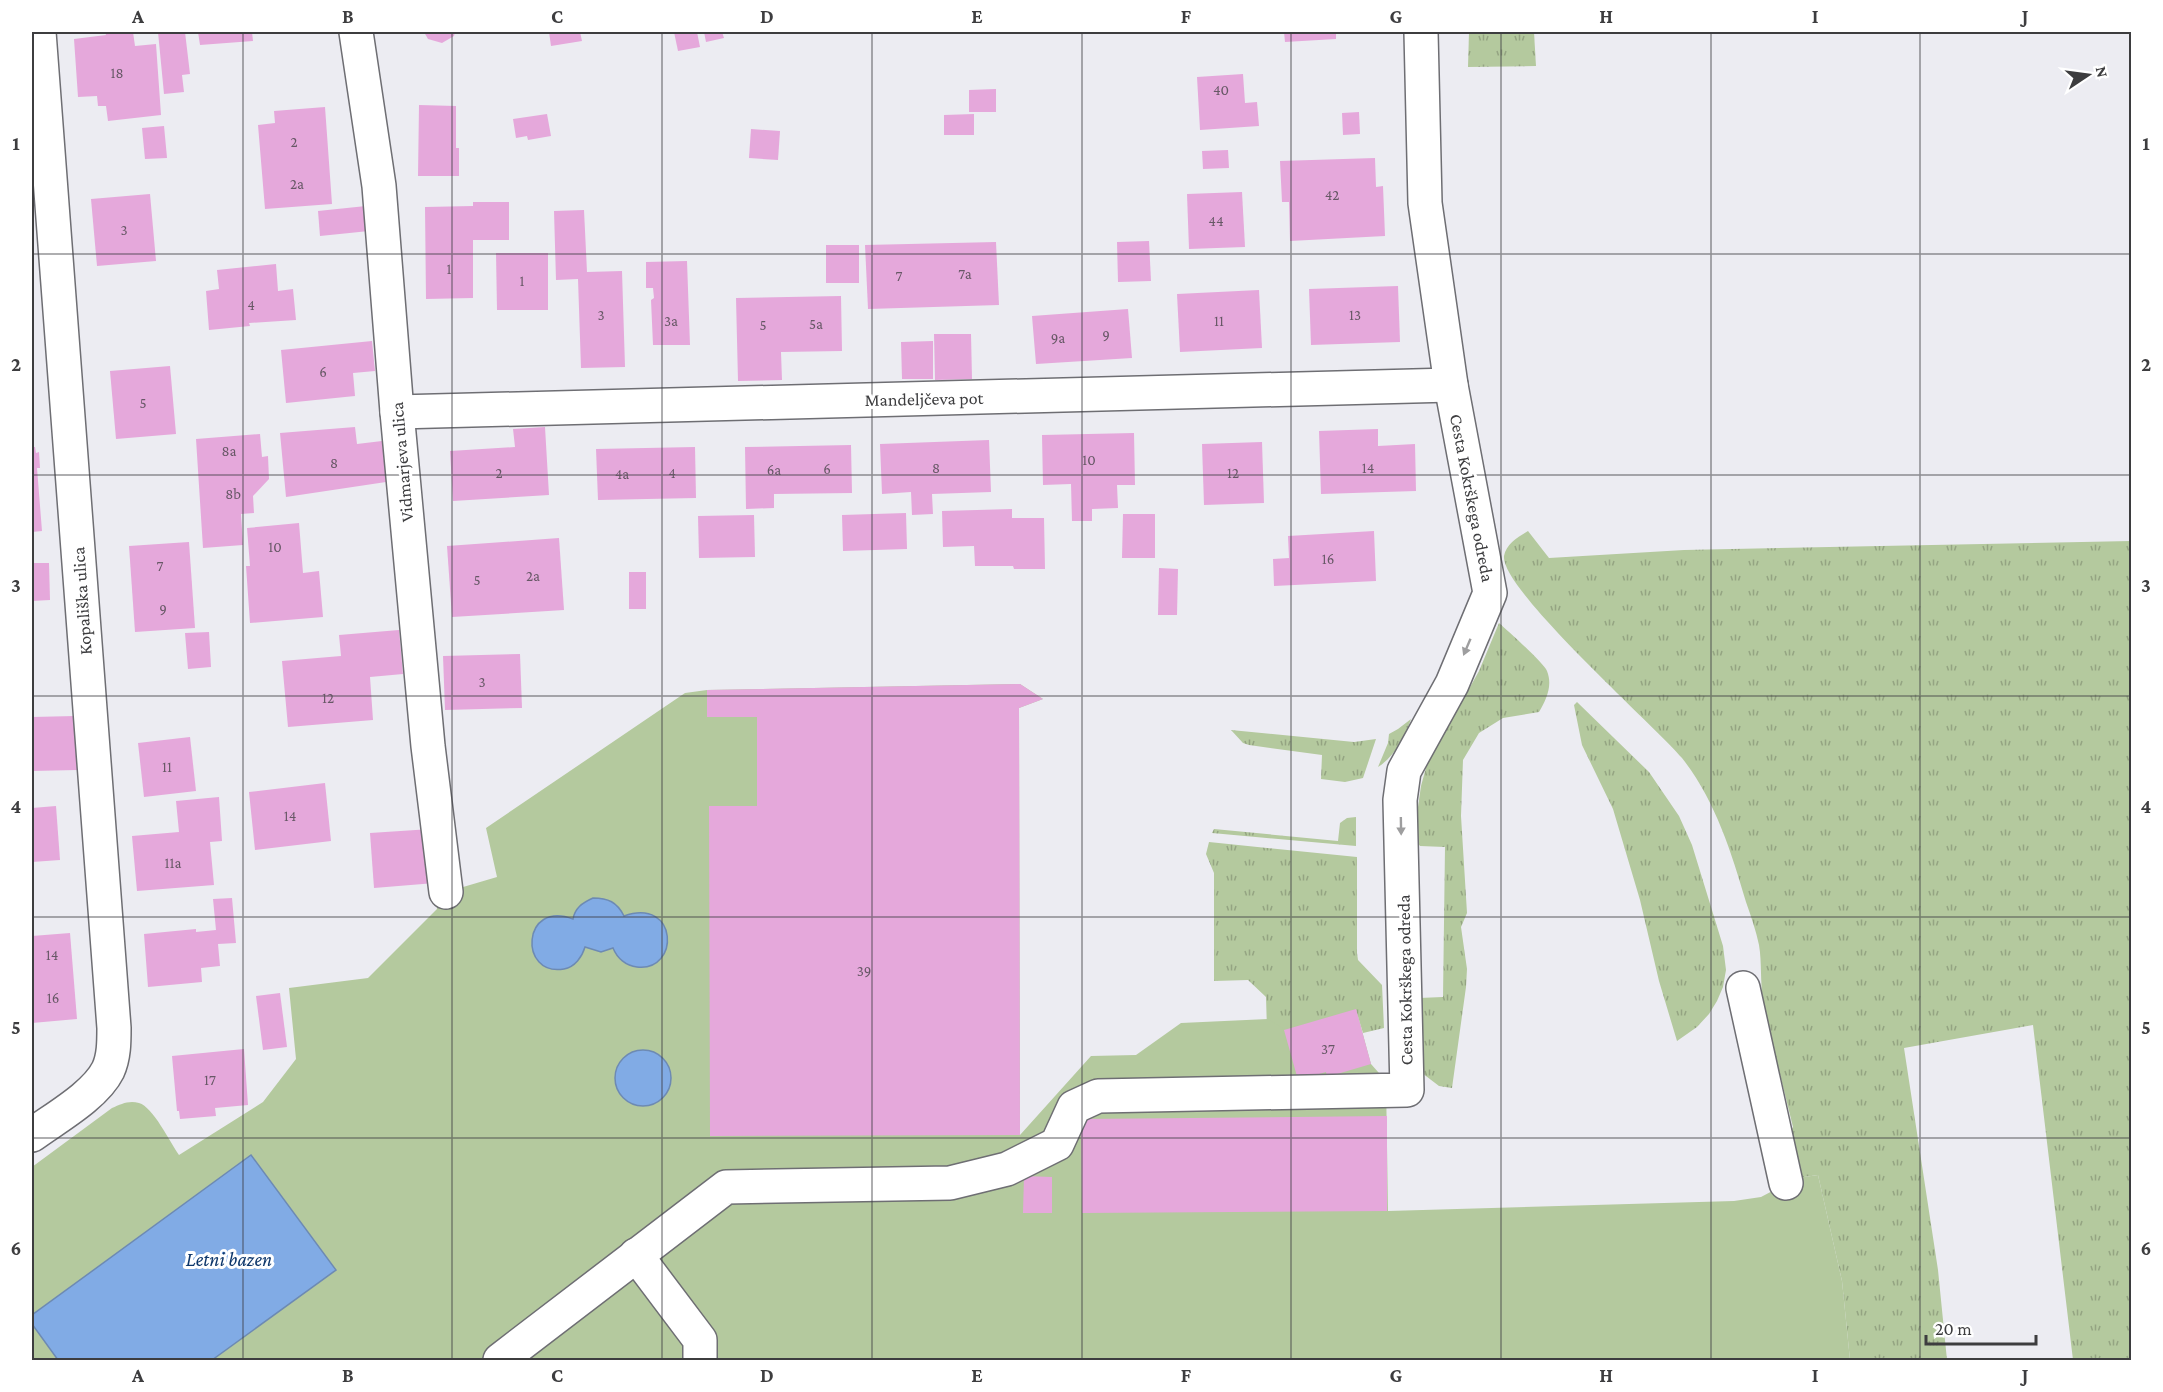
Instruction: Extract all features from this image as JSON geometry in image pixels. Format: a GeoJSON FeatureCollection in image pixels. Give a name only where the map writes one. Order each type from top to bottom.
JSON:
{"type":"FeatureCollection","features":[{"type":"Feature","properties":{"kind":"street","name":"Kopališka ulica"},"geometry":{"type":"LineString","coordinates":[[32,1135],[97,1085],[108,1070],[113,1051],[114,1028],[39,32]]}},
{"type":"Feature","properties":{"kind":"street","name":"Vidmarjeva ulica"},"geometry":{"type":"LineString","coordinates":[[356,32],[379,186],[428,746],[446,892]]}},
{"type":"Feature","properties":{"kind":"street","name":"Cesta Kokrškega odreda"},"geometry":{"type":"LineString","coordinates":[[636,1256],[726,1186],[950,1184],[1007,1169],[1057,1144],[1074,1107],[1098,1096],[1407,1090],[1400,800],[1404,771],[1452,684],[1490,593],[1451,385],[1425,203],[1421,32]]}},
{"type":"Feature","properties":{"kind":"street","name":"Mandeljčeva pot"},"geometry":{"type":"LineString","coordinates":[[397,412],[1451,385]]}},
{"type":"Feature","properties":{"kind":"street"},"geometry":{"type":"LineString","coordinates":[[1743,988],[1786,1183]]}},
{"type":"Feature","properties":{"kind":"street"},"geometry":{"type":"LineString","coordinates":[[501,1360],[636,1256],[700,1340],[700,1360]]}},
{"type":"Feature","properties":{"kind":"green space"},"geometry":{"type":"Polygon","coordinates":[[[1469,32],[1534,32],[1536,66],[1468,67],[1469,32]]]}},
{"type":"Feature","properties":{"kind":"green space"},"geometry":{"type":"Polygon","coordinates":[[[1528,531],[1549,558],[1684,550],[2131,541],[2131,1360],[2073,1360],[2033,1025],[1904,1048],[1938,1270],[1947,1360],[1850,1360],[1842,1281],[1818,1175],[1797,1178],[1788,1136],[1793,1127],[1763,999],[1759,945],[1721,827],[1704,791],[1682,758],[1551,626],[1509,573],[1505,552],[1513,541],[1528,531]]]}},
{"type":"Feature","properties":{"kind":"green space"},"geometry":{"type":"Polygon","coordinates":[[[1499,623],[1544,667],[1549,677],[1549,687],[1539,712],[1503,718],[1479,733],[1463,760],[1461,816],[1467,913],[1461,927],[1467,969],[1452,1088],[1439,1086],[1422,1073],[1419,998],[1443,997],[1445,847],[1420,846],[1416,841],[1416,821],[1427,764],[1479,671],[1499,623]]]}},
{"type":"Feature","properties":{"kind":"green space"},"geometry":{"type":"Polygon","coordinates":[[[1020,684],[1043,699],[1019,708],[1020,1135],[1091,1056],[1136,1055],[1181,1023],[1268,1019],[1284,1029],[1356,1009],[1371,1064],[1386,1081],[1388,1211],[1734,1201],[1761,1197],[1797,1178],[1818,1175],[1842,1281],[1850,1360],[32,1360],[32,1167],[112,1108],[125,1103],[139,1103],[150,1111],[179,1155],[263,1102],[296,1059],[289,988],[368,978],[437,909],[436,895],[497,877],[486,828],[685,693],[707,690],[1020,684]]]}},
{"type":"Feature","properties":{"kind":"green space"},"geometry":{"type":"Polygon","coordinates":[[[1577,702],[1649,772],[1679,816],[1692,845],[1723,946],[1726,970],[1723,987],[1717,1001],[1697,1027],[1677,1041],[1659,981],[1640,900],[1613,809],[1582,745],[1574,705],[1577,702]]]}},
{"type":"Feature","properties":{"kind":"green space"},"geometry":{"type":"Polygon","coordinates":[[[1411,719],[1398,746],[1378,767],[1388,743],[1389,734],[1411,719]]]}},
{"type":"Feature","properties":{"kind":"green space"},"geometry":{"type":"Polygon","coordinates":[[[1231,730],[1354,742],[1376,739],[1363,778],[1345,782],[1321,779],[1322,755],[1249,745],[1243,743],[1231,730]]]}},
{"type":"Feature","properties":{"kind":"green space"},"geometry":{"type":"Polygon","coordinates":[[[1356,817],[1356,846],[1212,833],[1214,829],[1338,841],[1340,823],[1347,818],[1356,817]]]}},
{"type":"Feature","properties":{"kind":"green space"},"geometry":{"type":"Polygon","coordinates":[[[1209,842],[1357,857],[1358,960],[1382,985],[1384,1028],[1363,1033],[1356,1010],[1268,1063],[1266,997],[1248,980],[1214,981],[1214,873],[1206,854],[1209,842]]]}},
{"type":"Feature","properties":{"kind":"water"},"geometry":{"type":"Polygon","coordinates":[[[593,898],[612,902],[624,916],[642,913],[655,917],[664,925],[667,936],[666,948],[661,958],[651,965],[637,967],[622,961],[613,948],[601,952],[585,947],[578,961],[568,968],[549,968],[539,962],[533,951],[532,940],[536,928],[544,920],[556,916],[573,919],[580,906],[593,898]]]}},
{"type":"Feature","properties":{"kind":"water"},"geometry":{"type":"Polygon","coordinates":[[[638,1050],[648,1050],[663,1058],[669,1067],[671,1078],[669,1089],[663,1098],[648,1106],[638,1106],[627,1101],[620,1094],[615,1083],[615,1073],[620,1062],[627,1055],[638,1050]]]}},
{"type":"Feature","properties":{"kind":"water","name":"Letni bazen"},"geometry":{"type":"Polygon","coordinates":[[[251,1155],[336,1270],[212,1360],[58,1360],[32,1324],[32,1315],[251,1155]]]}},
{"type":"Feature","properties":{"kind":"building"},"geometry":{"type":"Polygon","coordinates":[[[105,32],[133,32],[135,46],[156,44],[161,115],[108,121],[106,106],[98,106],[97,96],[78,97],[74,39],[106,35],[105,32]]]}},
{"type":"Feature","properties":{"kind":"building"},"geometry":{"type":"Polygon","coordinates":[[[158,32],[185,32],[190,74],[182,75],[184,92],[164,94],[158,32]]]}},
{"type":"Feature","properties":{"kind":"building"},"geometry":{"type":"Polygon","coordinates":[[[198,32],[252,32],[253,41],[200,45],[198,32]]]}},
{"type":"Feature","properties":{"kind":"building"},"geometry":{"type":"Polygon","coordinates":[[[424,32],[455,32],[454,36],[442,43],[428,39],[424,32]]]}},
{"type":"Feature","properties":{"kind":"building"},"geometry":{"type":"Polygon","coordinates":[[[549,32],[580,32],[582,41],[551,46],[549,32]]]}},
{"type":"Feature","properties":{"kind":"building"},"geometry":{"type":"Polygon","coordinates":[[[674,32],[697,32],[700,47],[678,51],[674,32]]]}},
{"type":"Feature","properties":{"kind":"building"},"geometry":{"type":"Polygon","coordinates":[[[704,32],[722,32],[724,38],[706,42],[704,32]]]}},
{"type":"Feature","properties":{"kind":"building"},"geometry":{"type":"Polygon","coordinates":[[[1284,32],[1336,32],[1336,39],[1285,42],[1284,32]]]}},
{"type":"Feature","properties":{"kind":"building"},"geometry":{"type":"Polygon","coordinates":[[[1243,74],[1245,103],[1257,102],[1259,126],[1200,130],[1197,77],[1243,74]]]}},
{"type":"Feature","properties":{"kind":"building"},"geometry":{"type":"Polygon","coordinates":[[[996,89],[996,112],[969,112],[969,90],[996,89]]]}},
{"type":"Feature","properties":{"kind":"building"},"geometry":{"type":"Polygon","coordinates":[[[419,105],[456,106],[459,176],[418,176],[419,105]]]}},
{"type":"Feature","properties":{"kind":"building"},"geometry":{"type":"Polygon","coordinates":[[[325,107],[332,204],[265,209],[258,125],[275,123],[274,111],[325,107]]]}},
{"type":"Feature","properties":{"kind":"building"},"geometry":{"type":"Polygon","coordinates":[[[1359,112],[1360,134],[1343,135],[1342,113],[1359,112]]]}},
{"type":"Feature","properties":{"kind":"building"},"geometry":{"type":"Polygon","coordinates":[[[547,114],[551,136],[528,140],[527,136],[516,138],[513,119],[547,114]]]}},
{"type":"Feature","properties":{"kind":"building"},"geometry":{"type":"Polygon","coordinates":[[[974,114],[974,135],[944,135],[944,115],[974,114]]]}},
{"type":"Feature","properties":{"kind":"building"},"geometry":{"type":"Polygon","coordinates":[[[164,126],[167,158],[145,159],[142,128],[164,126]]]}},
{"type":"Feature","properties":{"kind":"building"},"geometry":{"type":"Polygon","coordinates":[[[751,129],[780,131],[778,160],[749,158],[751,129]]]}},
{"type":"Feature","properties":{"kind":"building"},"geometry":{"type":"Polygon","coordinates":[[[1228,150],[1229,168],[1203,169],[1202,151],[1228,150]]]}},
{"type":"Feature","properties":{"kind":"building"},"geometry":{"type":"Polygon","coordinates":[[[1375,158],[1376,187],[1383,186],[1385,236],[1290,241],[1289,202],[1282,202],[1280,161],[1375,158]]]}},
{"type":"Feature","properties":{"kind":"building"},"geometry":{"type":"Polygon","coordinates":[[[1242,192],[1245,247],[1189,249],[1187,194],[1242,192]]]}},
{"type":"Feature","properties":{"kind":"building"},"geometry":{"type":"Polygon","coordinates":[[[150,194],[156,261],[97,266],[91,199],[150,194]]]}},
{"type":"Feature","properties":{"kind":"building"},"geometry":{"type":"Polygon","coordinates":[[[473,202],[509,202],[509,240],[473,240],[473,298],[426,299],[425,207],[473,206],[473,202]]]}},
{"type":"Feature","properties":{"kind":"building"},"geometry":{"type":"Polygon","coordinates":[[[366,206],[369,231],[320,236],[318,211],[366,206]]]}},
{"type":"Feature","properties":{"kind":"building"},"geometry":{"type":"Polygon","coordinates":[[[584,210],[587,272],[622,271],[625,367],[581,368],[578,279],[556,280],[554,211],[584,210]]]}},
{"type":"Feature","properties":{"kind":"building"},"geometry":{"type":"Polygon","coordinates":[[[1149,241],[1151,281],[1118,282],[1117,242],[1149,241]]]}},
{"type":"Feature","properties":{"kind":"building"},"geometry":{"type":"Polygon","coordinates":[[[996,242],[999,305],[868,309],[865,245],[996,242]]]}},
{"type":"Feature","properties":{"kind":"building"},"geometry":{"type":"Polygon","coordinates":[[[826,245],[859,245],[859,283],[826,283],[826,245]]]}},
{"type":"Feature","properties":{"kind":"building"},"geometry":{"type":"Polygon","coordinates":[[[496,253],[548,253],[548,310],[497,310],[496,253]]]}},
{"type":"Feature","properties":{"kind":"building"},"geometry":{"type":"Polygon","coordinates":[[[687,261],[690,345],[653,345],[651,300],[654,298],[653,288],[646,288],[646,262],[687,261]]]}},
{"type":"Feature","properties":{"kind":"building"},"geometry":{"type":"Polygon","coordinates":[[[276,264],[278,291],[293,289],[296,320],[249,323],[250,326],[209,330],[206,291],[219,289],[217,270],[276,264]]]}},
{"type":"Feature","properties":{"kind":"building"},"geometry":{"type":"Polygon","coordinates":[[[1398,286],[1400,342],[1311,345],[1309,289],[1398,286]]]}},
{"type":"Feature","properties":{"kind":"building"},"geometry":{"type":"Polygon","coordinates":[[[1259,290],[1262,348],[1180,352],[1177,294],[1259,290]]]}},
{"type":"Feature","properties":{"kind":"building"},"geometry":{"type":"Polygon","coordinates":[[[841,296],[842,351],[781,352],[782,380],[738,381],[736,298],[841,296]]]}},
{"type":"Feature","properties":{"kind":"building"},"geometry":{"type":"Polygon","coordinates":[[[1128,309],[1132,358],[1036,364],[1032,316],[1128,309]]]}},
{"type":"Feature","properties":{"kind":"building"},"geometry":{"type":"Polygon","coordinates":[[[934,334],[971,334],[972,379],[935,380],[934,334]]]}},
{"type":"Feature","properties":{"kind":"building"},"geometry":{"type":"Polygon","coordinates":[[[372,341],[375,371],[353,373],[355,396],[286,403],[281,350],[372,341]]]}},
{"type":"Feature","properties":{"kind":"building"},"geometry":{"type":"Polygon","coordinates":[[[933,341],[933,379],[902,379],[901,342],[933,341]]]}},
{"type":"Feature","properties":{"kind":"building"},"geometry":{"type":"Polygon","coordinates":[[[170,366],[176,434],[116,439],[110,371],[170,366]]]}},
{"type":"Feature","properties":{"kind":"building"},"geometry":{"type":"Polygon","coordinates":[[[355,427],[357,444],[382,441],[386,482],[286,497],[280,433],[355,427]]]}},
{"type":"Feature","properties":{"kind":"building"},"geometry":{"type":"Polygon","coordinates":[[[545,427],[549,495],[453,501],[450,451],[515,447],[513,429],[545,427]]]}},
{"type":"Feature","properties":{"kind":"building"},"geometry":{"type":"Polygon","coordinates":[[[1378,429],[1378,446],[1415,444],[1416,491],[1321,494],[1319,431],[1378,429]]]}},
{"type":"Feature","properties":{"kind":"building"},"geometry":{"type":"Polygon","coordinates":[[[1134,433],[1135,485],[1117,485],[1118,508],[1092,509],[1092,521],[1072,521],[1071,484],[1043,485],[1042,435],[1134,433]]]}},
{"type":"Feature","properties":{"kind":"building"},"geometry":{"type":"Polygon","coordinates":[[[260,434],[262,457],[268,456],[269,479],[253,496],[254,513],[241,514],[243,545],[203,548],[196,439],[260,434]]]}},
{"type":"Feature","properties":{"kind":"building"},"geometry":{"type":"Polygon","coordinates":[[[989,440],[991,492],[932,494],[933,514],[912,515],[911,492],[882,494],[880,444],[989,440]]]}},
{"type":"Feature","properties":{"kind":"building"},"geometry":{"type":"Polygon","coordinates":[[[1262,442],[1264,503],[1204,505],[1202,444],[1262,442]]]}},
{"type":"Feature","properties":{"kind":"building"},"geometry":{"type":"Polygon","coordinates":[[[851,445],[852,493],[774,494],[774,508],[746,509],[745,447],[851,445]]]}},
{"type":"Feature","properties":{"kind":"building"},"geometry":{"type":"Polygon","coordinates":[[[32,447],[35,447],[36,453],[39,452],[40,468],[37,468],[42,531],[32,532],[32,447]]]}},
{"type":"Feature","properties":{"kind":"building"},"geometry":{"type":"Polygon","coordinates":[[[695,447],[696,498],[598,500],[596,449],[695,447]]]}},
{"type":"Feature","properties":{"kind":"building"},"geometry":{"type":"Polygon","coordinates":[[[1012,509],[1012,518],[1044,518],[1045,569],[975,566],[974,546],[943,547],[942,511],[1012,509]]]}},
{"type":"Feature","properties":{"kind":"building"},"geometry":{"type":"Polygon","coordinates":[[[906,513],[907,549],[843,551],[842,515],[906,513]]]}},
{"type":"Feature","properties":{"kind":"building"},"geometry":{"type":"Polygon","coordinates":[[[1123,514],[1155,514],[1155,558],[1122,558],[1123,514]]]}},
{"type":"Feature","properties":{"kind":"building"},"geometry":{"type":"Polygon","coordinates":[[[754,515],[755,557],[699,558],[698,516],[754,515]]]}},
{"type":"Feature","properties":{"kind":"building"},"geometry":{"type":"Polygon","coordinates":[[[299,523],[303,573],[319,571],[323,617],[250,623],[246,566],[250,566],[247,528],[299,523]]]}},
{"type":"Feature","properties":{"kind":"building"},"geometry":{"type":"Polygon","coordinates":[[[1374,531],[1376,581],[1274,586],[1273,559],[1289,558],[1288,536],[1374,531]]]}},
{"type":"Feature","properties":{"kind":"building"},"geometry":{"type":"Polygon","coordinates":[[[559,538],[564,610],[452,617],[447,546],[559,538]]]}},
{"type":"Feature","properties":{"kind":"building"},"geometry":{"type":"Polygon","coordinates":[[[189,542],[195,628],[135,632],[129,546],[189,542]]]}},
{"type":"Feature","properties":{"kind":"building"},"geometry":{"type":"Polygon","coordinates":[[[32,563],[49,563],[50,600],[32,601],[32,563]]]}},
{"type":"Feature","properties":{"kind":"building"},"geometry":{"type":"Polygon","coordinates":[[[1159,568],[1178,569],[1177,615],[1158,615],[1159,568]]]}},
{"type":"Feature","properties":{"kind":"building"},"geometry":{"type":"Polygon","coordinates":[[[629,572],[646,572],[646,609],[629,609],[629,572]]]}},
{"type":"Feature","properties":{"kind":"building"},"geometry":{"type":"Polygon","coordinates":[[[399,630],[403,674],[370,677],[373,720],[288,727],[282,661],[341,656],[339,635],[399,630]]]}},
{"type":"Feature","properties":{"kind":"building"},"geometry":{"type":"Polygon","coordinates":[[[209,632],[211,667],[188,669],[185,633],[209,632]]]}},
{"type":"Feature","properties":{"kind":"building"},"geometry":{"type":"Polygon","coordinates":[[[520,654],[522,708],[445,710],[443,656],[520,654]]]}},
{"type":"Feature","properties":{"kind":"building"},"geometry":{"type":"Polygon","coordinates":[[[1020,684],[1043,699],[1019,708],[1020,1135],[710,1136],[709,806],[757,806],[757,717],[707,717],[707,690],[1020,684]]]}},
{"type":"Feature","properties":{"kind":"building"},"geometry":{"type":"Polygon","coordinates":[[[75,716],[77,770],[32,771],[32,717],[75,716]]]}},
{"type":"Feature","properties":{"kind":"building"},"geometry":{"type":"Polygon","coordinates":[[[190,737],[196,791],[144,797],[138,743],[190,737]]]}},
{"type":"Feature","properties":{"kind":"building"},"geometry":{"type":"Polygon","coordinates":[[[325,783],[331,841],[255,850],[249,792],[325,783]]]}},
{"type":"Feature","properties":{"kind":"building"},"geometry":{"type":"Polygon","coordinates":[[[219,797],[222,841],[210,842],[214,885],[137,891],[132,836],[179,832],[176,801],[219,797]]]}},
{"type":"Feature","properties":{"kind":"building"},"geometry":{"type":"Polygon","coordinates":[[[56,806],[60,860],[32,862],[32,808],[56,806]]]}},
{"type":"Feature","properties":{"kind":"building"},"geometry":{"type":"Polygon","coordinates":[[[431,829],[435,883],[374,888],[370,833],[431,829]]]}},
{"type":"Feature","properties":{"kind":"building"},"geometry":{"type":"Polygon","coordinates":[[[232,898],[236,943],[218,944],[220,966],[201,968],[202,982],[148,987],[144,934],[196,929],[196,932],[216,930],[213,899],[232,898]]]}},
{"type":"Feature","properties":{"kind":"building"},"geometry":{"type":"Polygon","coordinates":[[[70,933],[77,1019],[32,1023],[32,936],[70,933]]]}},
{"type":"Feature","properties":{"kind":"building"},"geometry":{"type":"Polygon","coordinates":[[[280,993],[287,1047],[263,1050],[256,996],[280,993]]]}},
{"type":"Feature","properties":{"kind":"building"},"geometry":{"type":"Polygon","coordinates":[[[1356,1009],[1371,1064],[1327,1077],[1326,1072],[1298,1080],[1284,1030],[1356,1009]]]}},
{"type":"Feature","properties":{"kind":"building"},"geometry":{"type":"Polygon","coordinates":[[[244,1049],[248,1105],[215,1108],[216,1116],[180,1119],[179,1111],[177,1111],[172,1056],[244,1049]]]}},
{"type":"Feature","properties":{"kind":"building"},"geometry":{"type":"Polygon","coordinates":[[[1387,1116],[1387,1211],[1082,1213],[1081,1119],[1387,1116]]]}},
{"type":"Feature","properties":{"kind":"building"},"geometry":{"type":"Polygon","coordinates":[[[1024,1176],[1052,1177],[1052,1213],[1023,1213],[1024,1176]]]}}]}
